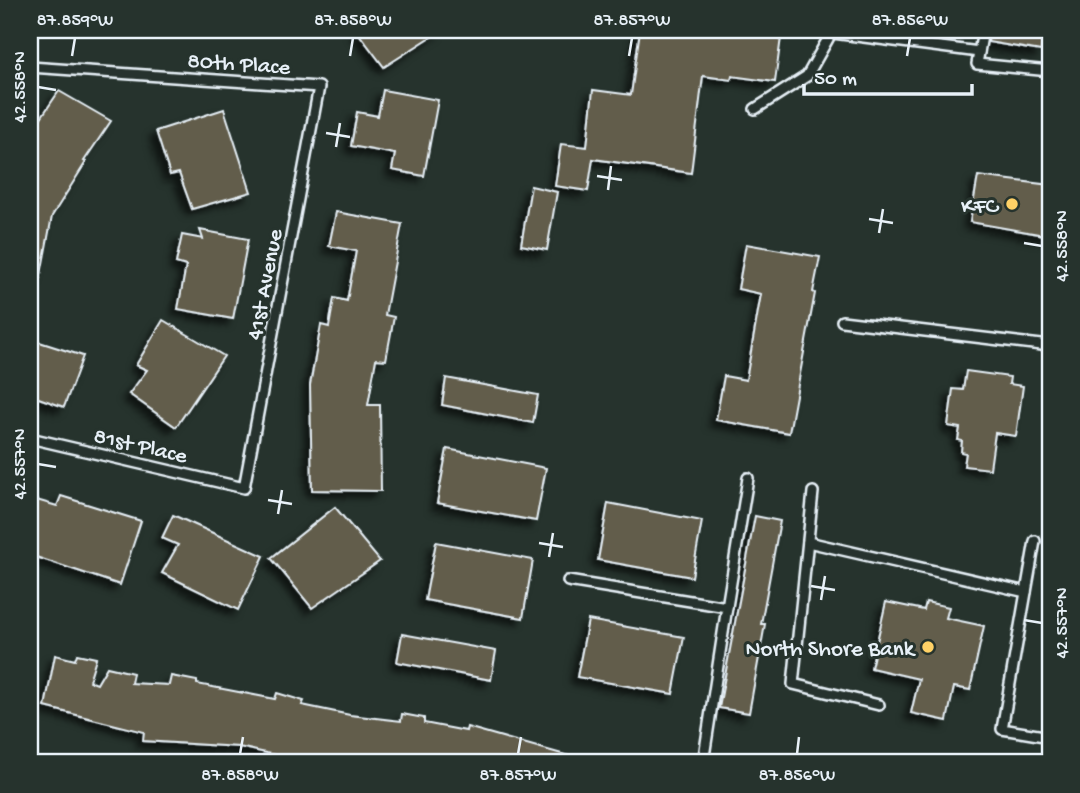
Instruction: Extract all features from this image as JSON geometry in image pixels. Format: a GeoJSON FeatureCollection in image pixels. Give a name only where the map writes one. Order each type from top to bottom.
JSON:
{"type":"FeatureCollection","features":[{"type":"Feature","properties":{"kind":"lane"},"geometry":{"type":"LineString","coordinates":[[983,30],[977,64],[1050,72]]}},
{"type":"Feature","properties":{"kind":"lane"},"geometry":{"type":"LineString","coordinates":[[1045,30],[1050,31]]}},
{"type":"Feature","properties":{"kind":"lane"},"geometry":{"type":"LineString","coordinates":[[755,109],[807,76],[833,31],[979,52]]}},
{"type":"Feature","properties":{"kind":"lane","name":"80th Place"},"geometry":{"type":"LineString","coordinates":[[30,67],[319,87]]}},
{"type":"Feature","properties":{"kind":"lane","name":"41st Avenue"},"geometry":{"type":"LineString","coordinates":[[244,488],[319,87]]}},
{"type":"Feature","properties":{"kind":"lane"},"geometry":{"type":"LineString","coordinates":[[842,321],[1050,346]]}},
{"type":"Feature","properties":{"kind":"lane","name":"81st Place"},"geometry":{"type":"LineString","coordinates":[[30,438],[244,488]]}},
{"type":"Feature","properties":{"kind":"lane"},"geometry":{"type":"LineString","coordinates":[[703,763],[748,478]]}},
{"type":"Feature","properties":{"kind":"lane"},"geometry":{"type":"LineString","coordinates":[[813,492],[793,684],[879,705]]}},
{"type":"Feature","properties":{"kind":"lane"},"geometry":{"type":"LineString","coordinates":[[1035,541],[1002,729],[1050,737]]}},
{"type":"Feature","properties":{"kind":"lane"},"geometry":{"type":"LineString","coordinates":[[808,542],[1026,592]]}},
{"type":"Feature","properties":{"kind":"lane"},"geometry":{"type":"LineString","coordinates":[[568,581],[727,607]]}},
{"type":"Feature","properties":{"kind":"building"},"geometry":{"type":"Polygon","coordinates":[[[356,30],[442,30],[384,67],[356,30]]]}},
{"type":"Feature","properties":{"kind":"building"},"geometry":{"type":"Polygon","coordinates":[[[640,30],[782,30],[775,82],[732,76],[731,80],[703,76],[691,173],[593,159],[588,191],[555,186],[561,144],[587,147],[593,90],[631,95],[640,30]]]}},
{"type":"Feature","properties":{"kind":"building"},"geometry":{"type":"Polygon","coordinates":[[[990,30],[1038,30],[1043,37],[1041,51],[988,42],[990,30]]]}},
{"type":"Feature","properties":{"kind":"building"},"geometry":{"type":"Polygon","coordinates":[[[383,90],[438,100],[424,176],[392,170],[395,154],[351,146],[357,112],[378,116],[383,90]]]}},
{"type":"Feature","properties":{"kind":"building"},"geometry":{"type":"Polygon","coordinates":[[[59,91],[111,121],[52,216],[39,285],[30,284],[30,134],[59,91]]]}},
{"type":"Feature","properties":{"kind":"building"},"geometry":{"type":"Polygon","coordinates":[[[224,109],[251,192],[192,209],[179,173],[170,175],[156,131],[224,109]]]}},
{"type":"Feature","properties":{"kind":"building","name":"KFC"},"geometry":{"type":"Polygon","coordinates":[[[978,176],[1050,185],[1050,236],[970,222],[978,176]]]}},
{"type":"Feature","properties":{"kind":"building"},"geometry":{"type":"Polygon","coordinates":[[[531,186],[557,192],[547,250],[521,245],[531,186]]]}},
{"type":"Feature","properties":{"kind":"building"},"geometry":{"type":"Polygon","coordinates":[[[336,212],[402,224],[385,315],[394,317],[386,360],[376,359],[368,405],[380,405],[381,491],[312,490],[310,385],[321,325],[329,327],[334,298],[347,301],[356,251],[329,246],[336,212]]]}},
{"type":"Feature","properties":{"kind":"building"},"geometry":{"type":"Polygon","coordinates":[[[200,230],[248,239],[233,319],[178,309],[186,266],[176,263],[182,235],[203,239],[200,230]]]}},
{"type":"Feature","properties":{"kind":"building"},"geometry":{"type":"Polygon","coordinates":[[[746,244],[820,257],[789,433],[716,420],[724,376],[746,380],[761,294],[738,289],[746,244]]]}},
{"type":"Feature","properties":{"kind":"building"},"geometry":{"type":"Polygon","coordinates":[[[163,320],[224,356],[176,427],[129,394],[147,370],[136,365],[163,320]]]}},
{"type":"Feature","properties":{"kind":"building"},"geometry":{"type":"Polygon","coordinates":[[[30,339],[83,356],[64,407],[30,395],[30,339]]]}},
{"type":"Feature","properties":{"kind":"building"},"geometry":{"type":"Polygon","coordinates":[[[966,371],[1010,377],[1009,384],[1023,386],[1016,436],[995,433],[990,469],[964,466],[966,453],[961,452],[962,441],[958,440],[960,428],[948,426],[953,389],[963,390],[966,371]]]}},
{"type":"Feature","properties":{"kind":"building"},"geometry":{"type":"Polygon","coordinates":[[[446,378],[538,395],[533,423],[442,405],[446,378]]]}},
{"type":"Feature","properties":{"kind":"building"},"geometry":{"type":"Polygon","coordinates":[[[447,449],[546,468],[536,521],[437,503],[447,449]]]}},
{"type":"Feature","properties":{"kind":"building"},"geometry":{"type":"Polygon","coordinates":[[[61,496],[141,521],[120,585],[30,555],[30,498],[57,506],[61,496]]]}},
{"type":"Feature","properties":{"kind":"building"},"geometry":{"type":"Polygon","coordinates":[[[608,503],[702,521],[692,577],[598,560],[608,503]]]}},
{"type":"Feature","properties":{"kind":"building"},"geometry":{"type":"Polygon","coordinates":[[[335,507],[380,561],[312,608],[271,558],[335,507]]]}},
{"type":"Feature","properties":{"kind":"building"},"geometry":{"type":"Polygon","coordinates":[[[173,515],[264,556],[238,610],[162,573],[178,545],[162,538],[173,515]]]}},
{"type":"Feature","properties":{"kind":"building"},"geometry":{"type":"Polygon","coordinates":[[[755,516],[780,521],[761,624],[765,624],[749,713],[719,708],[755,516]]]}},
{"type":"Feature","properties":{"kind":"building"},"geometry":{"type":"Polygon","coordinates":[[[436,542],[533,560],[523,618],[425,600],[436,542]]]}},
{"type":"Feature","properties":{"kind":"building","name":"North Shore Bank"},"geometry":{"type":"Polygon","coordinates":[[[886,602],[924,610],[926,602],[949,607],[946,618],[984,626],[970,690],[954,687],[947,721],[911,713],[919,679],[871,668],[886,602]]]}},
{"type":"Feature","properties":{"kind":"building"},"geometry":{"type":"Polygon","coordinates":[[[588,620],[684,637],[673,694],[577,677],[588,620]]]}},
{"type":"Feature","properties":{"kind":"building"},"geometry":{"type":"Polygon","coordinates":[[[402,634],[496,651],[491,680],[397,662],[402,634]]]}},
{"type":"Feature","properties":{"kind":"building"},"geometry":{"type":"Polygon","coordinates":[[[77,654],[96,658],[89,681],[97,684],[107,667],[133,673],[131,683],[169,685],[171,676],[197,681],[197,684],[275,699],[277,693],[304,701],[302,705],[350,715],[401,721],[402,714],[424,718],[424,723],[466,731],[467,727],[576,758],[575,763],[311,763],[239,747],[143,741],[144,732],[45,707],[55,655],[75,660],[77,654]]]}},
{"type":"Feature","properties":{"kind":"place","name":"KFC"},"geometry":{"type":"Point","coordinates":[1012,204]}},
{"type":"Feature","properties":{"kind":"place","name":"North Shore Bank"},"geometry":{"type":"Point","coordinates":[928,647]}}]}
